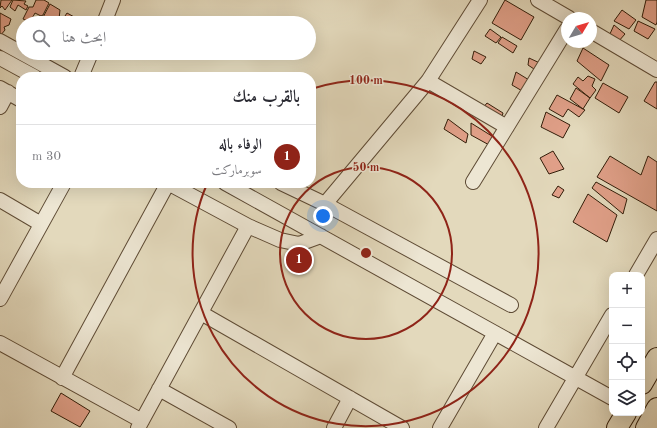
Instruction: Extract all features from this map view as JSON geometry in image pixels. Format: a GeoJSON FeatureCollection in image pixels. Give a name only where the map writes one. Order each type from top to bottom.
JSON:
{"type":"FeatureCollection","features":[{"type":"Feature","properties":{"kind":"highway"},"geometry":{"type":"LineString","coordinates":[[644,380],[657,358]]}},
{"type":"Feature","properties":{"kind":"highway"},"geometry":{"type":"LineString","coordinates":[[646,428],[657,408]]}},
{"type":"Feature","properties":{"kind":"highway"},"geometry":{"type":"LineString","coordinates":[[617,428],[624,416]]}},
{"type":"Feature","properties":{"kind":"street"},"geometry":{"type":"LineString","coordinates":[[107,16],[113,0]]}},
{"type":"Feature","properties":{"kind":"street"},"geometry":{"type":"LineString","coordinates":[[325,204],[428,81],[480,0]]}},
{"type":"Feature","properties":{"kind":"street"},"geometry":{"type":"LineString","coordinates":[[538,0],[561,14]]}},
{"type":"Feature","properties":{"kind":"street"},"geometry":{"type":"LineString","coordinates":[[597,35],[657,70]]}},
{"type":"Feature","properties":{"kind":"street"},"geometry":{"type":"LineString","coordinates":[[473,182],[561,39]]}},
{"type":"Feature","properties":{"kind":"street"},"geometry":{"type":"LineString","coordinates":[[0,41],[16,50]]}},
{"type":"Feature","properties":{"kind":"street"},"geometry":{"type":"LineString","coordinates":[[0,58],[26,72]]}},
{"type":"Feature","properties":{"kind":"street"},"geometry":{"type":"LineString","coordinates":[[34,60],[56,72]]}},
{"type":"Feature","properties":{"kind":"street"},"geometry":{"type":"LineString","coordinates":[[83,72],[88,60]]}},
{"type":"Feature","properties":{"kind":"street"},"geometry":{"type":"LineString","coordinates":[[428,81],[507,127]]}},
{"type":"Feature","properties":{"kind":"street"},"geometry":{"type":"LineString","coordinates":[[0,107],[4,90],[16,97]]}},
{"type":"Feature","properties":{"kind":"street"},"geometry":{"type":"LineString","coordinates":[[0,298],[61,188]]}},
{"type":"Feature","properties":{"kind":"street"},"geometry":{"type":"LineString","coordinates":[[62,378],[165,188]]}},
{"type":"Feature","properties":{"kind":"street"},"geometry":{"type":"LineString","coordinates":[[177,188],[248,226],[280,240],[298,244],[321,236]]}},
{"type":"Feature","properties":{"kind":"street"},"geometry":{"type":"LineString","coordinates":[[234,188],[609,396]]}},
{"type":"Feature","properties":{"kind":"street"},"geometry":{"type":"LineString","coordinates":[[291,188],[325,204],[511,305]]}},
{"type":"Feature","properties":{"kind":"street"},"geometry":{"type":"LineString","coordinates":[[0,200],[42,224]]}},
{"type":"Feature","properties":{"kind":"street"},"geometry":{"type":"LineString","coordinates":[[0,343],[140,424],[248,226]]}},
{"type":"Feature","properties":{"kind":"street"},"geometry":{"type":"LineString","coordinates":[[638,272],[657,239]]}},
{"type":"Feature","properties":{"kind":"street"},"geometry":{"type":"LineString","coordinates":[[201,313],[402,428]]}},
{"type":"Feature","properties":{"kind":"street"},"geometry":{"type":"LineString","coordinates":[[546,428],[609,320]]}},
{"type":"Feature","properties":{"kind":"street"},"geometry":{"type":"LineString","coordinates":[[440,428],[495,333]]}},
{"type":"Feature","properties":{"kind":"street"},"geometry":{"type":"LineString","coordinates":[[159,389],[229,428]]}},
{"type":"Feature","properties":{"kind":"street"},"geometry":{"type":"LineString","coordinates":[[334,428],[350,398]]}},
{"type":"Feature","properties":{"kind":"building"},"geometry":{"type":"Polygon","coordinates":[[[1,0],[12,0],[5,10],[2,6],[0,8],[1,0]]]}},
{"type":"Feature","properties":{"kind":"building"},"geometry":{"type":"Polygon","coordinates":[[[13,0],[26,1],[24,4],[28,6],[26,10],[18,5],[15,11],[10,7],[13,0]]]}},
{"type":"Feature","properties":{"kind":"building"},"geometry":{"type":"Polygon","coordinates":[[[36,0],[44,0],[49,3],[43,15],[41,16],[35,13],[33,16],[24,16],[29,7],[33,7],[36,0]]]}},
{"type":"Feature","properties":{"kind":"building"},"geometry":{"type":"Polygon","coordinates":[[[505,0],[534,17],[521,40],[492,23],[505,0]]]}},
{"type":"Feature","properties":{"kind":"building"},"geometry":{"type":"Polygon","coordinates":[[[646,0],[657,0],[656,25],[642,17],[646,0]]]}},
{"type":"Feature","properties":{"kind":"building"},"geometry":{"type":"Polygon","coordinates":[[[50,4],[60,10],[59,16],[44,16],[50,4]]]}},
{"type":"Feature","properties":{"kind":"building"},"geometry":{"type":"Polygon","coordinates":[[[622,10],[636,20],[629,29],[614,21],[622,10]]]}},
{"type":"Feature","properties":{"kind":"building"},"geometry":{"type":"Polygon","coordinates":[[[0,13],[11,19],[9,25],[4,27],[5,30],[0,36],[0,13]]]}},
{"type":"Feature","properties":{"kind":"building"},"geometry":{"type":"Polygon","coordinates":[[[67,13],[72,16],[65,16],[67,13]]]}},
{"type":"Feature","properties":{"kind":"building"},"geometry":{"type":"Polygon","coordinates":[[[638,21],[655,29],[648,39],[634,31],[638,21]]]}},
{"type":"Feature","properties":{"kind":"building"},"geometry":{"type":"Polygon","coordinates":[[[614,25],[625,34],[618,42],[609,36],[614,25]]]}},
{"type":"Feature","properties":{"kind":"building"},"geometry":{"type":"Polygon","coordinates":[[[490,29],[501,37],[496,43],[485,36],[490,29]]]}},
{"type":"Feature","properties":{"kind":"building"},"geometry":{"type":"Polygon","coordinates":[[[502,37],[517,46],[513,53],[498,43],[502,37]]]}},
{"type":"Feature","properties":{"kind":"building"},"geometry":{"type":"Polygon","coordinates":[[[583,48],[609,65],[601,81],[577,61],[583,48]]]}},
{"type":"Feature","properties":{"kind":"building"},"geometry":{"type":"Polygon","coordinates":[[[474,51],[486,57],[481,64],[472,59],[474,51]]]}},
{"type":"Feature","properties":{"kind":"building"},"geometry":{"type":"Polygon","coordinates":[[[529,58],[542,64],[537,71],[528,65],[529,58]]]}},
{"type":"Feature","properties":{"kind":"building"},"geometry":{"type":"Polygon","coordinates":[[[516,72],[534,83],[524,92],[512,85],[516,72]]]}},
{"type":"Feature","properties":{"kind":"building"},"geometry":{"type":"Polygon","coordinates":[[[588,76],[595,79],[592,86],[596,90],[590,98],[573,84],[578,77],[583,81],[588,76]]]}},
{"type":"Feature","properties":{"kind":"building"},"geometry":{"type":"Polygon","coordinates":[[[655,82],[657,82],[657,109],[644,101],[655,82]]]}},
{"type":"Feature","properties":{"kind":"building"},"geometry":{"type":"Polygon","coordinates":[[[603,83],[628,97],[619,113],[595,98],[603,83]]]}},
{"type":"Feature","properties":{"kind":"building"},"geometry":{"type":"Polygon","coordinates":[[[576,88],[590,98],[583,109],[570,99],[576,88]]]}},
{"type":"Feature","properties":{"kind":"building"},"geometry":{"type":"Polygon","coordinates":[[[557,95],[585,110],[579,117],[568,109],[563,117],[549,109],[557,95]]]}},
{"type":"Feature","properties":{"kind":"building"},"geometry":{"type":"Polygon","coordinates":[[[487,103],[503,113],[501,120],[482,109],[487,103]]]}},
{"type":"Feature","properties":{"kind":"building"},"geometry":{"type":"Polygon","coordinates":[[[546,112],[570,125],[563,138],[541,127],[546,112]]]}},
{"type":"Feature","properties":{"kind":"building"},"geometry":{"type":"Polygon","coordinates":[[[448,119],[468,134],[466,143],[444,129],[448,119]]]}},
{"type":"Feature","properties":{"kind":"building"},"geometry":{"type":"Polygon","coordinates":[[[471,123],[495,138],[491,146],[471,135],[471,123]]]}},
{"type":"Feature","properties":{"kind":"building"},"geometry":{"type":"Polygon","coordinates":[[[553,151],[564,169],[549,174],[540,158],[553,151]]]}},
{"type":"Feature","properties":{"kind":"building"},"geometry":{"type":"Polygon","coordinates":[[[610,156],[641,175],[648,156],[657,162],[657,211],[597,177],[610,156]]]}},
{"type":"Feature","properties":{"kind":"building"},"geometry":{"type":"Polygon","coordinates":[[[596,182],[627,199],[623,214],[592,188],[596,182]]]}},
{"type":"Feature","properties":{"kind":"building"},"geometry":{"type":"Polygon","coordinates":[[[558,186],[564,190],[559,198],[552,195],[558,186]]]}},
{"type":"Feature","properties":{"kind":"building"},"geometry":{"type":"Polygon","coordinates":[[[588,194],[617,215],[607,242],[573,222],[588,194]]]}},
{"type":"Feature","properties":{"kind":"building"},"geometry":{"type":"Polygon","coordinates":[[[61,393],[90,411],[80,427],[51,411],[61,393]]]}},
{"type":"Feature","properties":{"kind":"place","name":"الوفاء باله"},"geometry":{"type":"Point","coordinates":[299,260]}}]}
